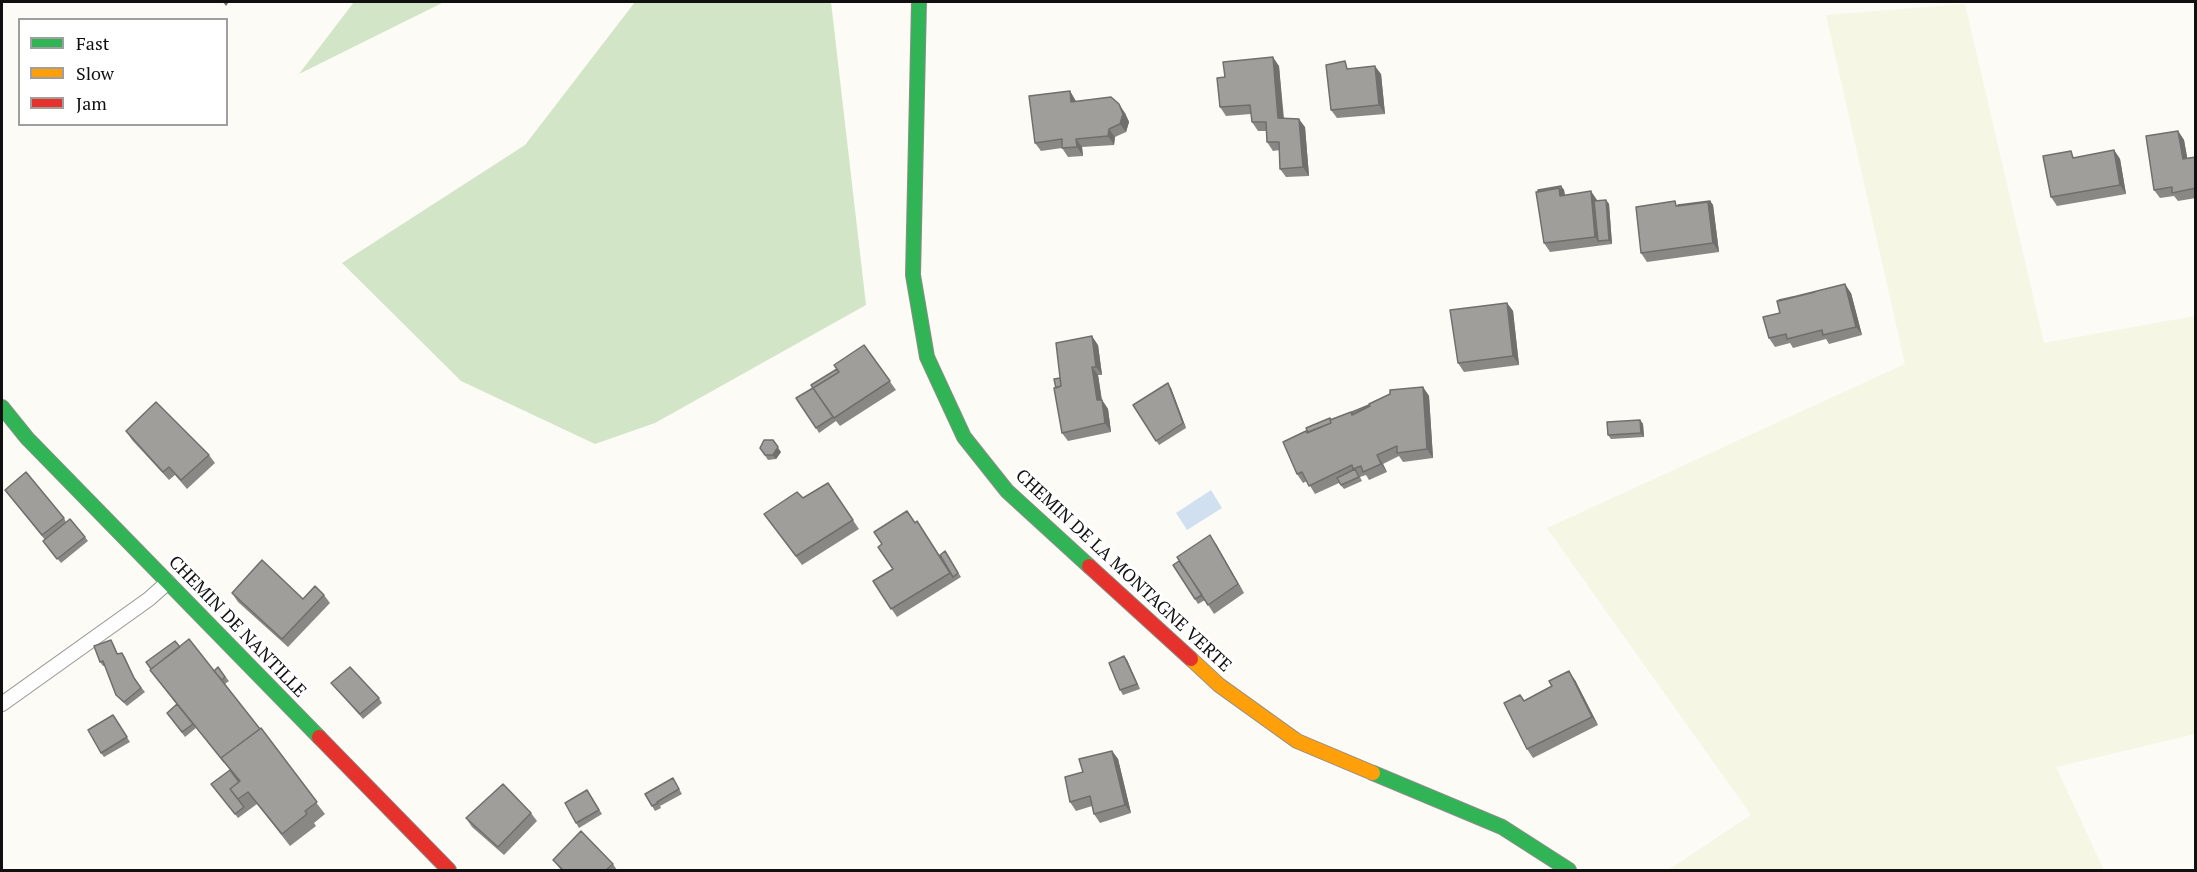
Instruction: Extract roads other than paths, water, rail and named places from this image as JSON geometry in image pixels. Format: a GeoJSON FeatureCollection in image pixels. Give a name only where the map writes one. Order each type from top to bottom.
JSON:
{"type":"FeatureCollection","features":[{"type":"Feature","properties":{"kind":"street","name":"CHEMIN DE LA MONTAGNE VERTE"},"geometry":{"type":"LineString","coordinates":[[919,2],[913,275],[927,357],[964,437],[1007,491],[1219,685],[1259,714],[1297,741],[1502,827],[1569,870]]}},
{"type":"Feature","properties":{"kind":"street","name":"CHEMIN DE NANTILLE"},"geometry":{"type":"LineString","coordinates":[[2,407],[27,438],[449,870]]}},
{"type":"Feature","properties":{"kind":"lane"},"geometry":{"type":"LineString","coordinates":[[2,704],[149,599],[168,582]]}},
{"type":"Feature","properties":{"kind":"water"},"geometry":{"type":"Polygon","coordinates":[[[1211,490],[1222,508],[1187,530],[1176,513],[1211,490]]]}}]}
